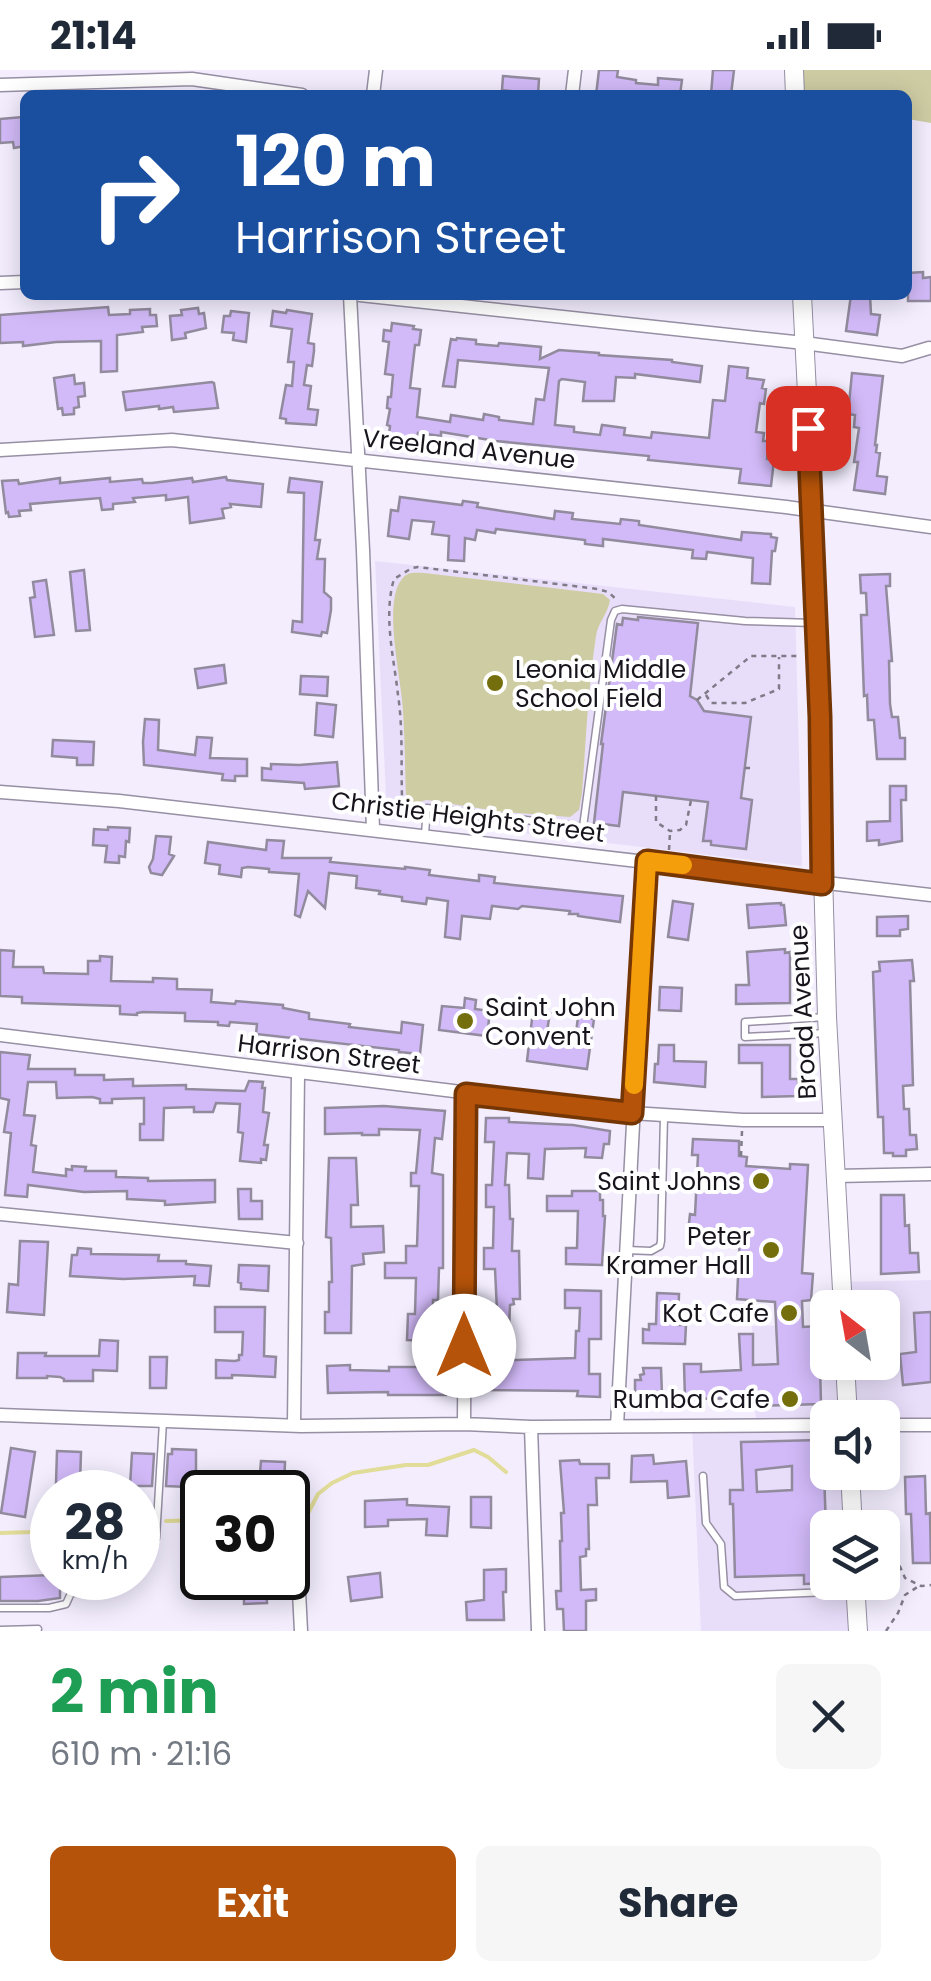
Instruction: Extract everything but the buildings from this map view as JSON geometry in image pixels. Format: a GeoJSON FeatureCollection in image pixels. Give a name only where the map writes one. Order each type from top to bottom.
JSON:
{"type":"FeatureCollection","features":[{"type":"Feature","properties":{"kind":"street"},"geometry":{"type":"LineString","coordinates":[[0,85],[193,74],[276,90]]}},
{"type":"Feature","properties":{"kind":"street"},"geometry":{"type":"LineString","coordinates":[[350,300],[373,829]]}},
{"type":"Feature","properties":{"kind":"street"},"geometry":{"type":"LineString","coordinates":[[406,300],[902,356],[930,348]]}},
{"type":"Feature","properties":{"kind":"street","name":"Broad Avenue"},"geometry":{"type":"LineString","coordinates":[[802,300],[813,510],[822,884],[842,1290]]}},
{"type":"Feature","properties":{"kind":"street","name":"Vreeland Avenue"},"geometry":{"type":"LineString","coordinates":[[0,450],[172,440],[813,510],[931,527]]}},
{"type":"Feature","properties":{"kind":"street","name":"Christie Heights Street"},"geometry":{"type":"LineString","coordinates":[[0,792],[373,829],[931,895]]}},
{"type":"Feature","properties":{"kind":"street"},"geometry":{"type":"LineString","coordinates":[[617,1426],[647,861]]}},
{"type":"Feature","properties":{"kind":"street","name":"Harrison Street"},"geometry":{"type":"LineString","coordinates":[[0,1035],[632,1113],[742,1120],[834,1120]]}},
{"type":"Feature","properties":{"kind":"street"},"geometry":{"type":"LineString","coordinates":[[294,1425],[298,1073]]}},
{"type":"Feature","properties":{"kind":"street"},"geometry":{"type":"LineString","coordinates":[[464,1424],[466,1094]]}},
{"type":"Feature","properties":{"kind":"street"},"geometry":{"type":"LineString","coordinates":[[836,1176],[931,1174]]}},
{"type":"Feature","properties":{"kind":"street"},"geometry":{"type":"LineString","coordinates":[[0,1214],[297,1243]]}},
{"type":"Feature","properties":{"kind":"street"},"geometry":{"type":"LineString","coordinates":[[0,1415],[294,1425],[810,1425]]}},
{"type":"Feature","properties":{"kind":"street"},"geometry":{"type":"LineString","coordinates":[[900,1425],[931,1425]]}},
{"type":"Feature","properties":{"kind":"street"},"geometry":{"type":"LineString","coordinates":[[531,1426],[538,1631]]}},
{"type":"Feature","properties":{"kind":"street"},"geometry":{"type":"LineString","coordinates":[[299,1600],[301,1631]]}},
{"type":"Feature","properties":{"kind":"street"},"geometry":{"type":"LineString","coordinates":[[856,1600],[858,1631]]}},
{"type":"Feature","properties":{"kind":"lane"},"geometry":{"type":"LineString","coordinates":[[425,835],[426,808],[583,827],[615,611],[622,608],[745,621],[815,623]]}},
{"type":"Feature","properties":{"kind":"lane"},"geometry":{"type":"LineString","coordinates":[[746,1022],[828,1025],[745,1037],[746,1022]]}},
{"type":"Feature","properties":{"kind":"lane"},"geometry":{"type":"LineString","coordinates":[[625,1250],[651,1251],[660,1246],[664,1116]]}},
{"type":"Feature","properties":{"kind":"lane"},"geometry":{"type":"LineString","coordinates":[[160,1471],[163,1421]]}},
{"type":"Feature","properties":{"kind":"lane"},"geometry":{"type":"LineString","coordinates":[[703,1476],[706,1523],[721,1544],[724,1587],[736,1596],[810,1590]]}},
{"type":"Feature","properties":{"kind":"lane"},"geometry":{"type":"LineString","coordinates":[[0,1608],[49,1608],[68,1600]]}},
{"type":"Feature","properties":{"kind":"lane"},"geometry":{"type":"LineString","coordinates":[[0,1630],[38,1629]]}},
{"type":"Feature","properties":{"kind":"path"},"geometry":{"type":"LineString","coordinates":[[426,808],[406,804],[402,796],[390,606],[394,579],[418,567],[562,585],[608,592],[622,608]]}},
{"type":"Feature","properties":{"kind":"path"},"geometry":{"type":"LineString","coordinates":[[696,700],[751,656],[817,656]]}},
{"type":"Feature","properties":{"kind":"path"},"geometry":{"type":"LineString","coordinates":[[705,694],[711,703],[745,703],[779,689],[779,656]]}},
{"type":"Feature","properties":{"kind":"path"},"geometry":{"type":"LineString","coordinates":[[745,768],[752,768]]}},
{"type":"Feature","properties":{"kind":"path"},"geometry":{"type":"LineString","coordinates":[[656,796],[656,822],[670,831],[686,825],[690,800]]}},
{"type":"Feature","properties":{"kind":"path"},"geometry":{"type":"LineString","coordinates":[[669,864],[670,831]]}},
{"type":"Feature","properties":{"kind":"path"},"geometry":{"type":"LineString","coordinates":[[741,1156],[742,1120]]}},
{"type":"Feature","properties":{"kind":"path"},"geometry":{"type":"LineString","coordinates":[[900,1567],[905,1578],[920,1586]]}},
{"type":"Feature","properties":{"kind":"path"},"geometry":{"type":"LineString","coordinates":[[886,1631],[905,1595],[920,1586],[931,1585]]}},
{"type":"Feature","properties":{"kind":"shaded area"},"geometry":{"type":"Polygon","coordinates":[[[794,70],[931,70],[931,123],[912,120],[912,90],[795,90],[794,70]]]}},
{"type":"Feature","properties":{"kind":"shaded area"},"geometry":{"type":"Polygon","coordinates":[[[375,561],[795,607],[802,866],[387,817],[375,561]]]}},
{"type":"Feature","properties":{"kind":"shaded area","name":"Leonia Middle School Field"},"geometry":{"type":"Polygon","coordinates":[[[424,573],[603,594],[610,600],[596,636],[579,810],[570,817],[427,800],[414,803],[406,799],[394,606],[396,590],[404,576],[424,573]]]}},
{"type":"Feature","properties":{"kind":"shaded area"},"geometry":{"type":"Polygon","coordinates":[[[931,1280],[931,1425],[900,1425],[900,1400],[810,1400],[810,1490],[851,1490],[852,1510],[810,1510],[810,1600],[856,1600],[858,1631],[701,1631],[692,1425],[756,1424],[752,1326],[810,1325],[810,1380],[900,1380],[900,1290],[842,1290],[841,1282],[931,1280]]]}},
{"type":"Feature","properties":{"kind":"waterway"},"geometry":{"type":"LineString","coordinates":[[310,1509],[318,1494],[353,1473],[428,1465],[474,1450],[506,1472]]}},
{"type":"Feature","properties":{"kind":"waterway"},"geometry":{"type":"LineString","coordinates":[[166,1521],[180,1521]]}},
{"type":"Feature","properties":{"kind":"waterway"},"geometry":{"type":"LineString","coordinates":[[0,1533],[30,1532]]}},
{"type":"Feature","properties":{"kind":"slow traffic"},"geometry":{"type":"LineString","coordinates":[[634,1085],[647,861],[683,865]]}},
{"type":"Feature","properties":{"kind":"place","name":"Leonia Middle School Field"},"geometry":{"type":"Point","coordinates":[495,683]}},
{"type":"Feature","properties":{"kind":"place","name":"Saint John Convent"},"geometry":{"type":"Point","coordinates":[465,1021]}},
{"type":"Feature","properties":{"kind":"place","name":"Saint Johns"},"geometry":{"type":"Point","coordinates":[761,1181]}},
{"type":"Feature","properties":{"kind":"place","name":"Peter Kramer Hall"},"geometry":{"type":"Point","coordinates":[771,1250]}},
{"type":"Feature","properties":{"kind":"place","name":"Kot Cafe"},"geometry":{"type":"Point","coordinates":[789,1313]}},
{"type":"Feature","properties":{"kind":"place","name":"Rumba Cafe"},"geometry":{"type":"Point","coordinates":[790,1399]}},
{"type":"Feature","properties":{"kind":"route"},"geometry":{"type":"LineString","coordinates":[[464,1346],[466,1094],[632,1113],[647,861],[822,884],[820,717],[808,428]]}}]}
